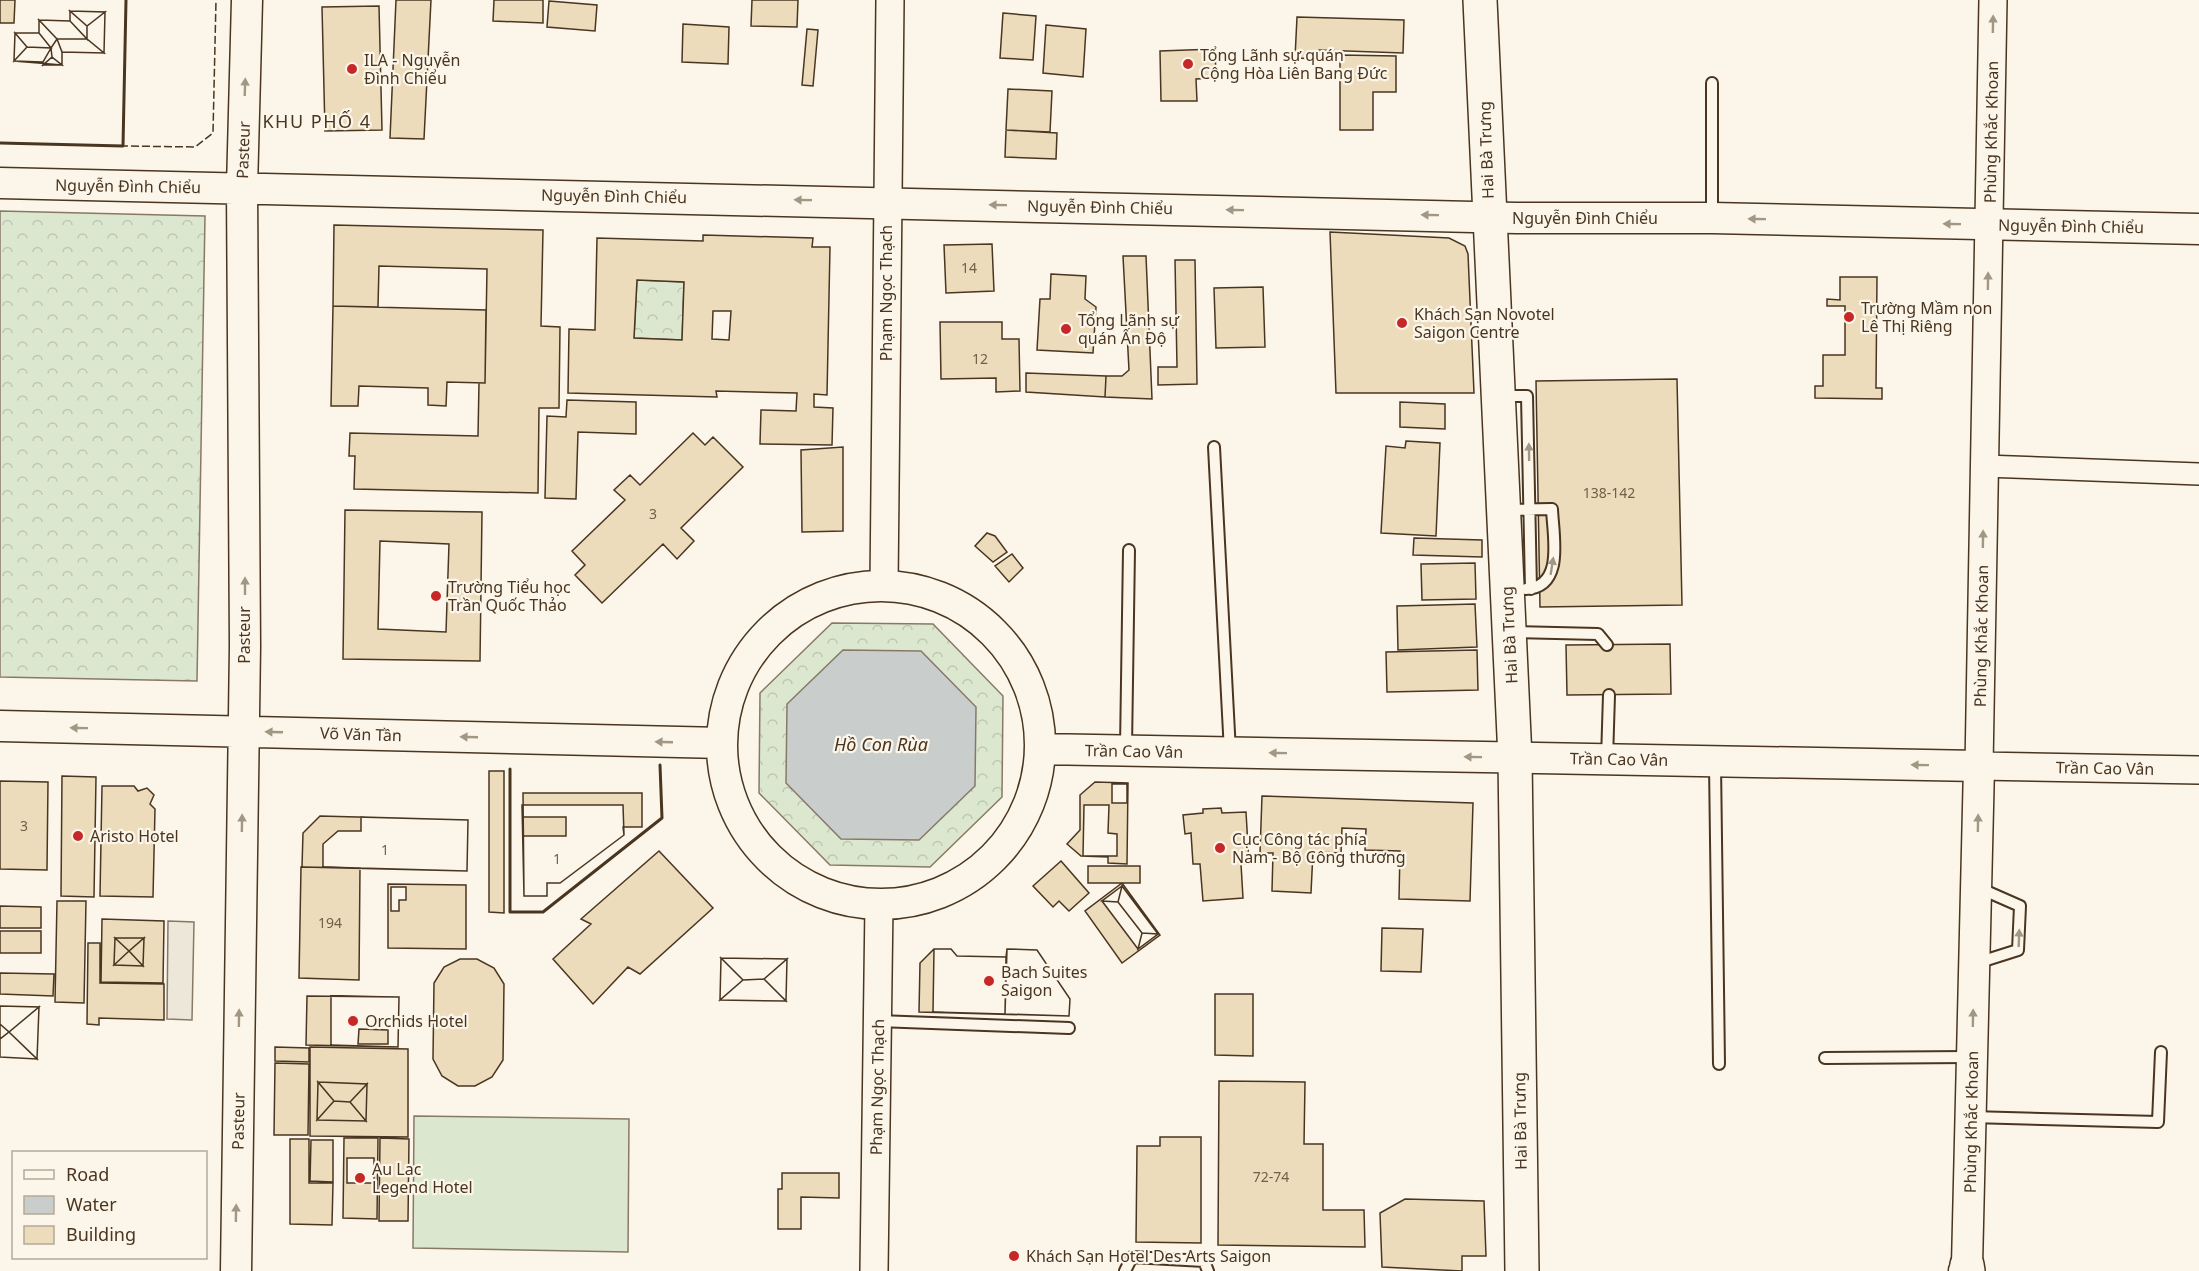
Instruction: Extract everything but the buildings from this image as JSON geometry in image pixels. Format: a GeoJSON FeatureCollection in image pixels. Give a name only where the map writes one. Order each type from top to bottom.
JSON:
{"type":"FeatureCollection","features":[{"type":"Feature","properties":{"kind":"main road","name":"Pasteur"},"geometry":{"type":"LineString","coordinates":[[236,1271],[243,731],[242,188],[247,0]]}},
{"type":"Feature","properties":{"kind":"main road","name":"Hai Bà Trưng"},"geometry":{"type":"LineString","coordinates":[[1480,0],[1489,217],[1512,396],[1519,590],[1509,632],[1515,758],[1522,1271]]}},
{"type":"Feature","properties":{"kind":"main road","name":"Nguyễn Đình Chiểu"},"geometry":{"type":"LineString","coordinates":[[0,183],[1489,217],[1713,218],[2199,229]]}},
{"type":"Feature","properties":{"kind":"main road"},"geometry":{"type":"LineString","coordinates":[[884,586],[925,593],[956,605],[995,635],[1011,655],[1033,700],[1040,749],[1038,774],[1022,820],[991,860],[972,876],[928,897],[904,903],[879,904],[854,902],[823,892],[786,872],[767,855],[739,815],[729,792],[722,743],[724,718],[733,686],[753,649],[770,630],[789,614],[826,596],[859,587],[884,586]]}},
{"type":"Feature","properties":{"kind":"main road","name":"Võ Văn Tần"},"geometry":{"type":"LineString","coordinates":[[0,726],[722,743]]}},
{"type":"Feature","properties":{"kind":"main road","name":"Trần Cao Vân"},"geometry":{"type":"LineString","coordinates":[[1040,749],[1979,766]]}},
{"type":"Feature","properties":{"kind":"main road","name":"Phùng Khắc Khoan"},"geometry":{"type":"LineString","coordinates":[[1967,1269],[1979,766]]}},
{"type":"Feature","properties":{"kind":"street","name":"Phạm Ngọc Thạch"},"geometry":{"type":"LineString","coordinates":[[884,586],[886,202],[890,0]]}},
{"type":"Feature","properties":{"kind":"street","name":"Phùng Khắc Khoan"},"geometry":{"type":"LineString","coordinates":[[1979,766],[1993,0]]}},
{"type":"Feature","properties":{"kind":"street"},"geometry":{"type":"LineString","coordinates":[[1984,466],[2199,474]]}},
{"type":"Feature","properties":{"kind":"street","name":"Trần Cao Vân"},"geometry":{"type":"LineString","coordinates":[[1979,766],[2199,770]]}},
{"type":"Feature","properties":{"kind":"street","name":"Phạm Ngọc Thạch"},"geometry":{"type":"LineString","coordinates":[[874,1271],[879,904]]}},
{"type":"Feature","properties":{"kind":"lane"},"geometry":{"type":"LineString","coordinates":[[1712,83],[1713,218]]}},
{"type":"Feature","properties":{"kind":"lane"},"geometry":{"type":"LineString","coordinates":[[1214,447],[1230,752]]}},
{"type":"Feature","properties":{"kind":"lane"},"geometry":{"type":"LineString","coordinates":[[1516,510],[1552,509],[1554,570],[1548,580],[1519,590]]}},
{"type":"Feature","properties":{"kind":"lane"},"geometry":{"type":"LineString","coordinates":[[1126,751],[1129,550]]}},
{"type":"Feature","properties":{"kind":"lane"},"geometry":{"type":"LineString","coordinates":[[1509,632],[1598,634],[1607,645]]}},
{"type":"Feature","properties":{"kind":"lane"},"geometry":{"type":"LineString","coordinates":[[1607,759],[1609,695]]}},
{"type":"Feature","properties":{"kind":"lane"},"geometry":{"type":"LineString","coordinates":[[1715,761],[1719,1064]]}},
{"type":"Feature","properties":{"kind":"lane"},"geometry":{"type":"LineString","coordinates":[[1974,964],[2019,950],[2020,906],[1976,886]]}},
{"type":"Feature","properties":{"kind":"lane"},"geometry":{"type":"LineString","coordinates":[[878,1021],[1069,1028]]}},
{"type":"Feature","properties":{"kind":"lane"},"geometry":{"type":"LineString","coordinates":[[1971,1117],[2158,1122],[2161,1052]]}},
{"type":"Feature","properties":{"kind":"lane"},"geometry":{"type":"LineString","coordinates":[[1825,1058],[1972,1057]]}},
{"type":"Feature","properties":{"kind":"lane"},"geometry":{"type":"LineString","coordinates":[[1125,1271],[1132,1257],[1204,1261],[1208,1271]]}},
{"type":"Feature","properties":{"kind":"green space"},"geometry":{"type":"Polygon","coordinates":[[[0,211],[205,216],[197,681],[0,677],[0,211]]]}},
{"type":"Feature","properties":{"kind":"green space"},"geometry":{"type":"Polygon","coordinates":[[[637,280],[684,282],[682,340],[634,338],[637,280]]]}},
{"type":"Feature","properties":{"kind":"green space","name":"Hồ Con Rùa"},"geometry":{"type":"Polygon","coordinates":[[[832,623],[933,624],[1003,696],[1002,797],[930,867],[830,865],[759,793],[760,693],[832,623]]]}},
{"type":"Feature","properties":{"kind":"green space"},"geometry":{"type":"Polygon","coordinates":[[[414,1116],[629,1119],[628,1252],[413,1248],[414,1116]]]}},
{"type":"Feature","properties":{"kind":"shaded area"},"geometry":{"type":"Polygon","coordinates":[[[168,921],[194,922],[192,1020],[167,1019],[168,921]]]}},
{"type":"Feature","properties":{"kind":"water","name":"Hồ Con Rùa"},"geometry":{"type":"Polygon","coordinates":[[[843,650],[921,651],[976,707],[975,786],[919,840],[841,839],[786,783],[787,704],[843,650]]]}},
{"type":"Feature","properties":{"kind":"fence"},"geometry":{"type":"LineString","coordinates":[[126,0],[123,146],[195,147],[213,133],[216,0]]}},
{"type":"Feature","properties":{"kind":"wall"},"geometry":{"type":"LineString","coordinates":[[0,143],[123,146],[126,0]]}},
{"type":"Feature","properties":{"kind":"wall"},"geometry":{"type":"LineString","coordinates":[[510,769],[510,912],[543,912],[662,818],[660,765]]}},
{"type":"Feature","properties":{"kind":"place","name":"Tổng Lãnh sự quán Cộng Hòa Liên Bang Ðức"},"geometry":{"type":"Point","coordinates":[1188,64]}},
{"type":"Feature","properties":{"kind":"place","name":"ILA - Nguyễn Đình Chiểu"},"geometry":{"type":"Point","coordinates":[352,69]}},
{"type":"Feature","properties":{"kind":"place","name":"Trường Mầm non Lê Thị Riêng"},"geometry":{"type":"Point","coordinates":[1849,317]}},
{"type":"Feature","properties":{"kind":"place","name":"Khách Sạn Novotel Saigon Centre"},"geometry":{"type":"Point","coordinates":[1402,323]}},
{"type":"Feature","properties":{"kind":"place","name":"Tổng Lãnh sự quán Ấn Độ"},"geometry":{"type":"Point","coordinates":[1066,329]}},
{"type":"Feature","properties":{"kind":"place","name":"Trường Tiểu học Trần Quốc Thảo"},"geometry":{"type":"Point","coordinates":[436,596]}},
{"type":"Feature","properties":{"kind":"place","name":"Aristo Hotel"},"geometry":{"type":"Point","coordinates":[78,836]}},
{"type":"Feature","properties":{"kind":"place","name":"Cục Công tác phía Nam - Bộ Công thương"},"geometry":{"type":"Point","coordinates":[1220,848]}},
{"type":"Feature","properties":{"kind":"place","name":"Bach Suites Saigon"},"geometry":{"type":"Point","coordinates":[989,981]}},
{"type":"Feature","properties":{"kind":"place","name":"Orchids Hotel"},"geometry":{"type":"Point","coordinates":[353,1021]}},
{"type":"Feature","properties":{"kind":"place","name":"Au Lac Legend Hotel"},"geometry":{"type":"Point","coordinates":[360,1178]}},
{"type":"Feature","properties":{"kind":"place","name":"Khách Sạn Hotel Des Arts Saigon"},"geometry":{"type":"Point","coordinates":[1014,1256]}},
{"type":"Feature","properties":{"kind":"district","name":"KHU PHỐ 4"},"geometry":{"type":"Point","coordinates":[317,122]}}]}
